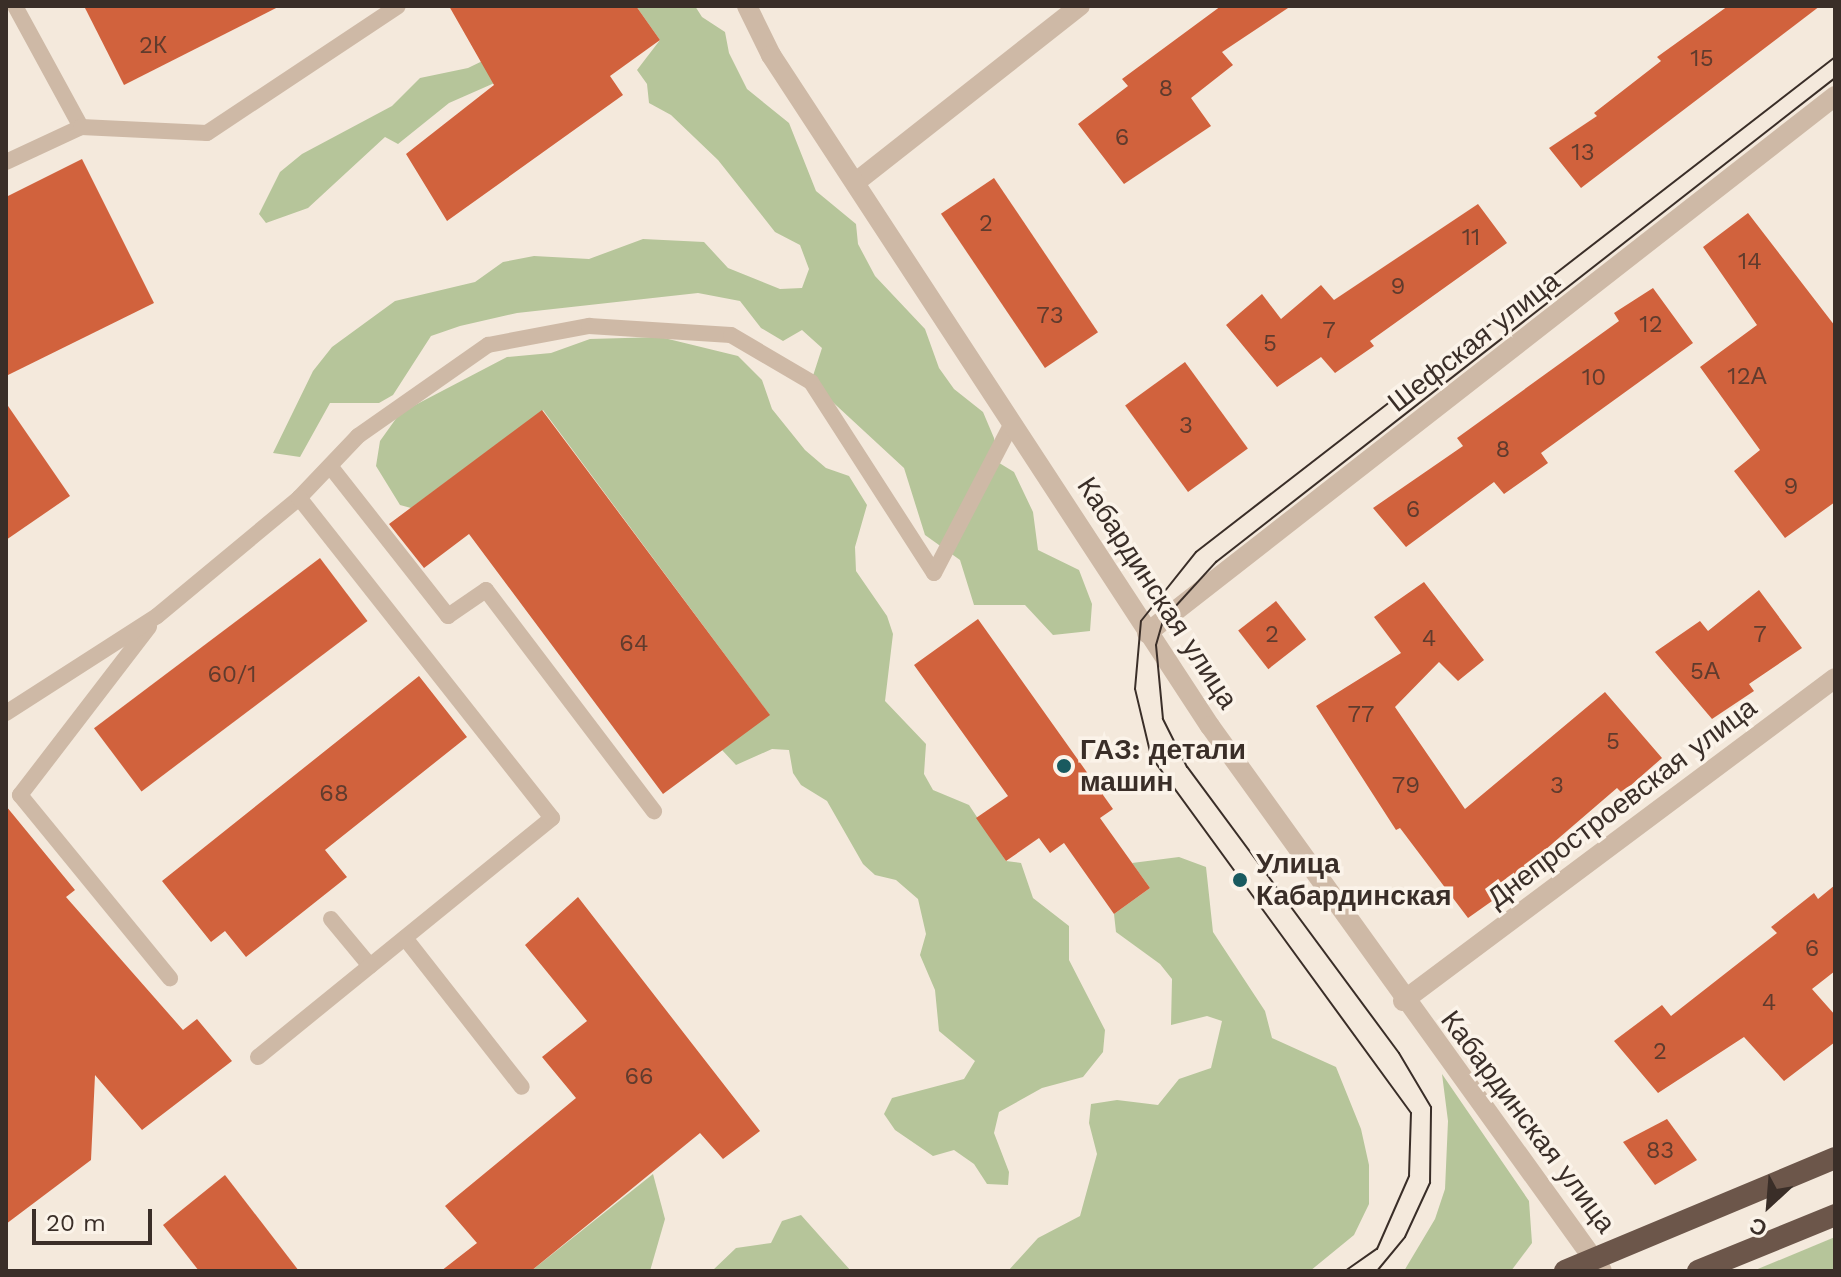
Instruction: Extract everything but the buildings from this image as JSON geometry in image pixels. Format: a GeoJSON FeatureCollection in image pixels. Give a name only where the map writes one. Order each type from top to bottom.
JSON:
{"type":"FeatureCollection","features":[{"type":"Feature","properties":{"kind":"highway"},"geometry":{"type":"LineString","coordinates":[[1565,1271],[1598,1265],[1835,1158]]}},
{"type":"Feature","properties":{"kind":"highway"},"geometry":{"type":"LineString","coordinates":[[1698,1271],[1835,1215]]}},
{"type":"Feature","properties":{"kind":"street","name":"Кабардинская улица"},"geometry":{"type":"LineString","coordinates":[[747,6],[771,55],[1147,633],[1403,1001],[1598,1265]]}},
{"type":"Feature","properties":{"kind":"street"},"geometry":{"type":"LineString","coordinates":[[856,182],[1080,6]]}},
{"type":"Feature","properties":{"kind":"street","name":"Шефская улица"},"geometry":{"type":"LineString","coordinates":[[1147,633],[1835,96]]}},
{"type":"Feature","properties":{"kind":"street","name":"Днепростроевская улица"},"geometry":{"type":"LineString","coordinates":[[1403,1001],[1835,678]]}},
{"type":"Feature","properties":{"kind":"lane"},"geometry":{"type":"LineString","coordinates":[[15,6],[81,127]]}},
{"type":"Feature","properties":{"kind":"lane"},"geometry":{"type":"LineString","coordinates":[[6,162],[81,127],[207,133],[398,6]]}},
{"type":"Feature","properties":{"kind":"lane"},"geometry":{"type":"LineString","coordinates":[[6,713],[157,616],[299,498],[358,436],[488,345],[589,326],[731,335],[811,382],[934,573],[1012,423]]}},
{"type":"Feature","properties":{"kind":"lane"},"geometry":{"type":"LineString","coordinates":[[330,466],[448,616],[486,590],[654,811]]}},
{"type":"Feature","properties":{"kind":"lane"},"geometry":{"type":"LineString","coordinates":[[258,1057],[552,818],[299,498]]}},
{"type":"Feature","properties":{"kind":"lane"},"geometry":{"type":"LineString","coordinates":[[157,616],[20,795],[170,978]]}},
{"type":"Feature","properties":{"kind":"lane"},"geometry":{"type":"LineString","coordinates":[[331,919],[370,966]]}},
{"type":"Feature","properties":{"kind":"lane"},"geometry":{"type":"LineString","coordinates":[[405,938],[522,1087]]}},
{"type":"Feature","properties":{"kind":"green space"},"geometry":{"type":"Polygon","coordinates":[[[636,6],[695,6],[702,17],[725,32],[729,53],[747,89],[789,123],[816,191],[856,224],[858,244],[875,276],[925,329],[939,368],[954,389],[983,412],[994,438],[996,461],[1014,472],[1033,512],[1038,550],[1079,570],[1092,604],[1090,631],[1053,635],[1025,605],[974,605],[960,560],[925,535],[904,468],[811,382],[822,348],[802,330],[783,341],[761,328],[740,301],[698,293],[517,313],[460,326],[431,336],[393,395],[379,403],[330,403],[300,457],[273,453],[313,371],[332,347],[395,301],[475,282],[503,262],[534,256],[589,259],[643,239],[704,242],[728,268],[780,289],[802,288],[809,269],[800,245],[775,232],[718,160],[671,115],[649,103],[647,84],[637,70],[660,40],[636,6]]]}},
{"type":"Feature","properties":{"kind":"green space"},"geometry":{"type":"Polygon","coordinates":[[[499,53],[499,81],[449,103],[398,144],[385,137],[308,208],[266,223],[259,214],[280,172],[302,154],[392,106],[420,78],[468,68],[499,53]]]}},
{"type":"Feature","properties":{"kind":"green space"},"geometry":{"type":"Polygon","coordinates":[[[660,337],[738,356],[762,380],[772,409],[805,450],[826,468],[849,476],[867,505],[855,547],[856,571],[887,616],[893,634],[885,701],[926,744],[924,774],[933,790],[969,805],[1006,861],[1021,863],[1033,898],[1069,926],[1069,960],[1105,1030],[1103,1052],[1083,1077],[1042,1088],[999,1112],[994,1133],[1009,1172],[1008,1185],[987,1184],[974,1164],[954,1150],[933,1156],[895,1130],[884,1114],[892,1098],[964,1079],[975,1061],[939,1031],[935,990],[920,955],[926,934],[918,899],[896,880],[875,875],[863,864],[827,801],[801,785],[793,773],[789,750],[772,749],[736,765],[722,750],[769,714],[543,410],[411,508],[400,505],[376,466],[380,441],[400,413],[507,357],[551,353],[590,339],[660,337]]]}},
{"type":"Feature","properties":{"kind":"green space"},"geometry":{"type":"Polygon","coordinates":[[[1179,857],[1206,867],[1213,932],[1265,1011],[1272,1038],[1336,1067],[1361,1129],[1369,1165],[1369,1204],[1354,1235],[1310,1271],[1008,1271],[1038,1238],[1080,1216],[1097,1154],[1089,1123],[1091,1104],[1117,1100],[1158,1105],[1179,1079],[1211,1068],[1222,1021],[1207,1016],[1171,1025],[1172,979],[1160,964],[1116,932],[1114,914],[1150,888],[1132,863],[1179,857]]]}},
{"type":"Feature","properties":{"kind":"green space"},"geometry":{"type":"Polygon","coordinates":[[[1442,1074],[1529,1201],[1532,1243],[1511,1271],[1404,1271],[1435,1219],[1445,1189],[1448,1121],[1442,1074]]]}},
{"type":"Feature","properties":{"kind":"green space"},"geometry":{"type":"Polygon","coordinates":[[[653,1174],[665,1219],[650,1271],[531,1271],[653,1174]]]}},
{"type":"Feature","properties":{"kind":"green space"},"geometry":{"type":"Polygon","coordinates":[[[801,1215],[851,1271],[712,1271],[736,1248],[771,1243],[782,1221],[801,1215]]]}},
{"type":"Feature","properties":{"kind":"green space"},"geometry":{"type":"Polygon","coordinates":[[[1835,1237],[1835,1271],[1753,1271],[1835,1237]]]}},
{"type":"Feature","properties":{"kind":"tram line"},"geometry":{"type":"LineString","coordinates":[[1345,1271],[1377,1249],[1409,1176],[1411,1113],[1151,756],[1135,689],[1141,621],[1196,552],[1835,57]]}},
{"type":"Feature","properties":{"kind":"tram line"},"geometry":{"type":"LineString","coordinates":[[1377,1271],[1405,1237],[1430,1183],[1431,1107],[1399,1053],[1187,767],[1163,719],[1156,645],[1163,620],[1216,562],[1835,78]]}},
{"type":"Feature","properties":{"kind":"place","name":"ГАЗ: детали машин"},"geometry":{"type":"Point","coordinates":[1064,766]}},
{"type":"Feature","properties":{"kind":"place","name":"Улица Кабардинская"},"geometry":{"type":"Point","coordinates":[1240,880]}}]}
